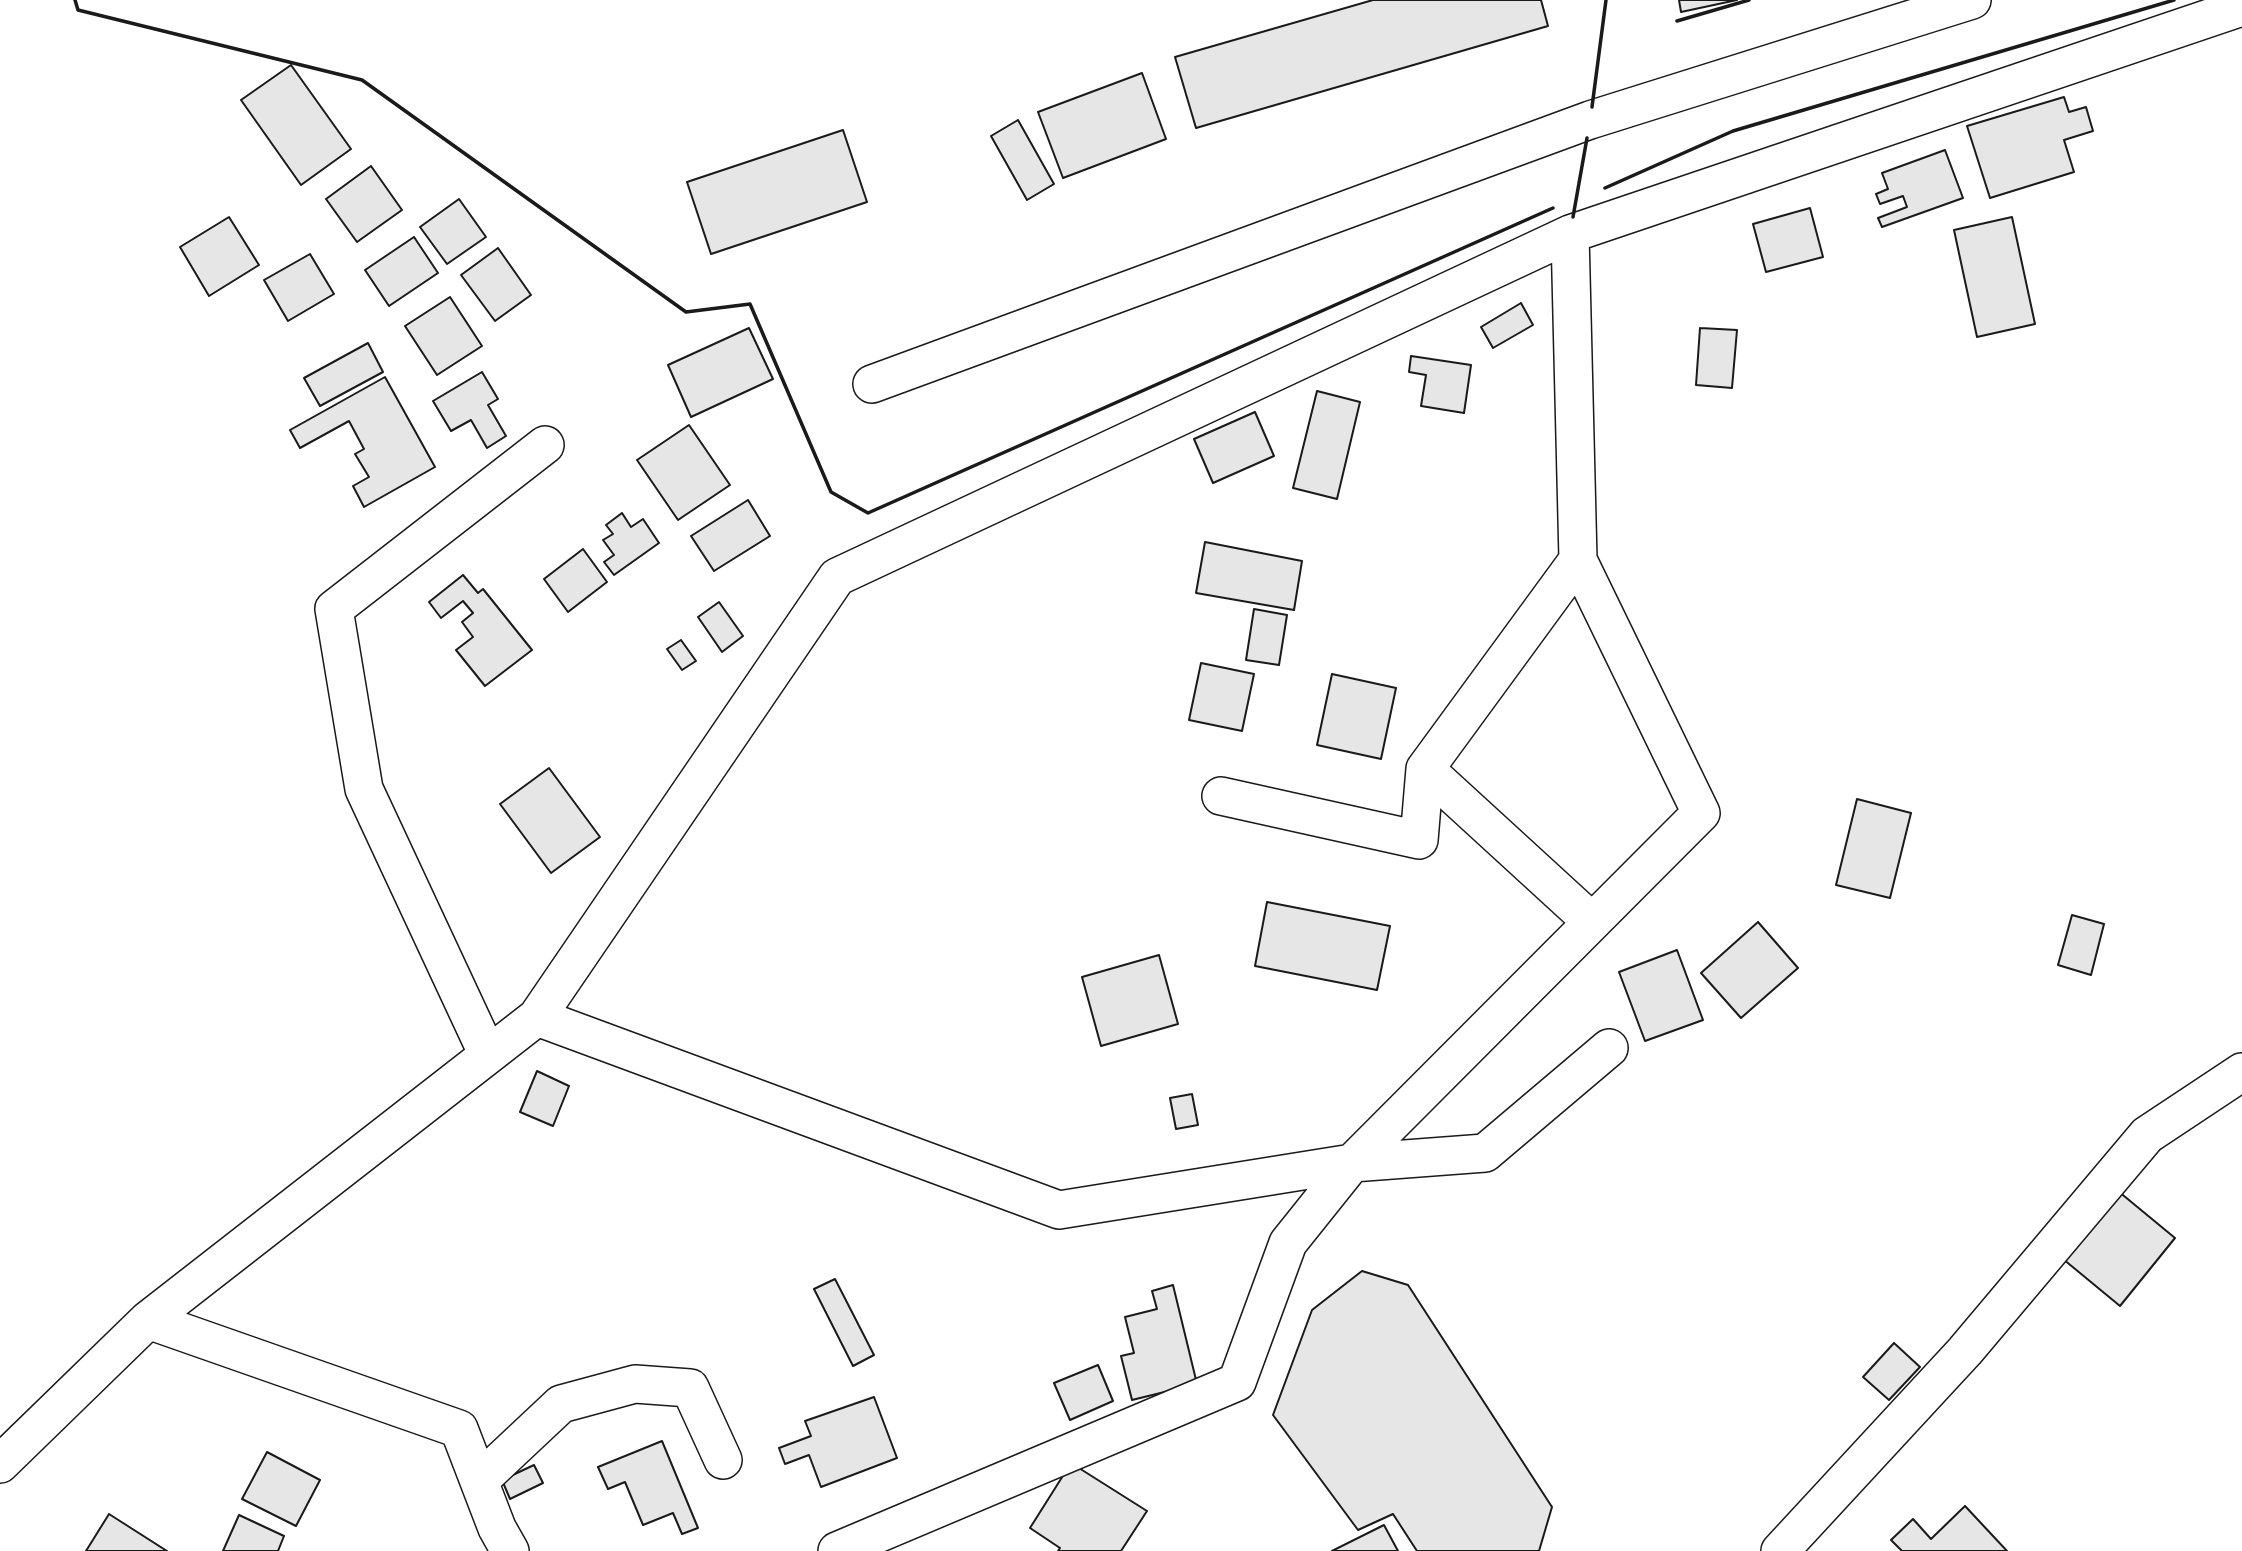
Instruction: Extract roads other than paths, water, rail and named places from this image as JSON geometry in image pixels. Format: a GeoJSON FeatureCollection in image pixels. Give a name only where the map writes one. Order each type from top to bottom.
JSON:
{"type":"FeatureCollection","features":[{"type":"Feature","properties":{"kind":"street"},"geometry":{"type":"LineString","coordinates":[[872,384],[1590,121],[1972,0]]}},
{"type":"Feature","properties":{"kind":"street"},"geometry":{"type":"LineString","coordinates":[[0,1464],[148,1320],[537,1017],[837,578],[1570,234],[2242,7]]}},
{"type":"Feature","properties":{"kind":"street"},"geometry":{"type":"LineString","coordinates":[[838,1551],[1237,1382],[1288,1243],[1352,1163],[1701,813],[1578,560],[1570,234]]}},
{"type":"Feature","properties":{"kind":"street"},"geometry":{"type":"LineString","coordinates":[[488,1055],[364,789],[334,609],[545,445]]}},
{"type":"Feature","properties":{"kind":"street"},"geometry":{"type":"LineString","coordinates":[[1220,796],[1419,840],[1425,769],[1578,560]]}},
{"type":"Feature","properties":{"kind":"street"},"geometry":{"type":"LineString","coordinates":[[1425,769],[1592,922]]}},
{"type":"Feature","properties":{"kind":"street"},"geometry":{"type":"LineString","coordinates":[[537,1017],[1059,1210],[1352,1163],[1485,1153],[1609,1048]]}},
{"type":"Feature","properties":{"kind":"street"},"geometry":{"type":"LineString","coordinates":[[1780,1551],[1965,1351],[2147,1135],[2242,1072]]}},
{"type":"Feature","properties":{"kind":"street"},"geometry":{"type":"LineString","coordinates":[[148,1320],[459,1429],[497,1528],[510,1551]]}},
{"type":"Feature","properties":{"kind":"street"},"geometry":{"type":"LineString","coordinates":[[479,1481],[561,1404],[635,1384],[690,1388],[723,1460]]}}]}
